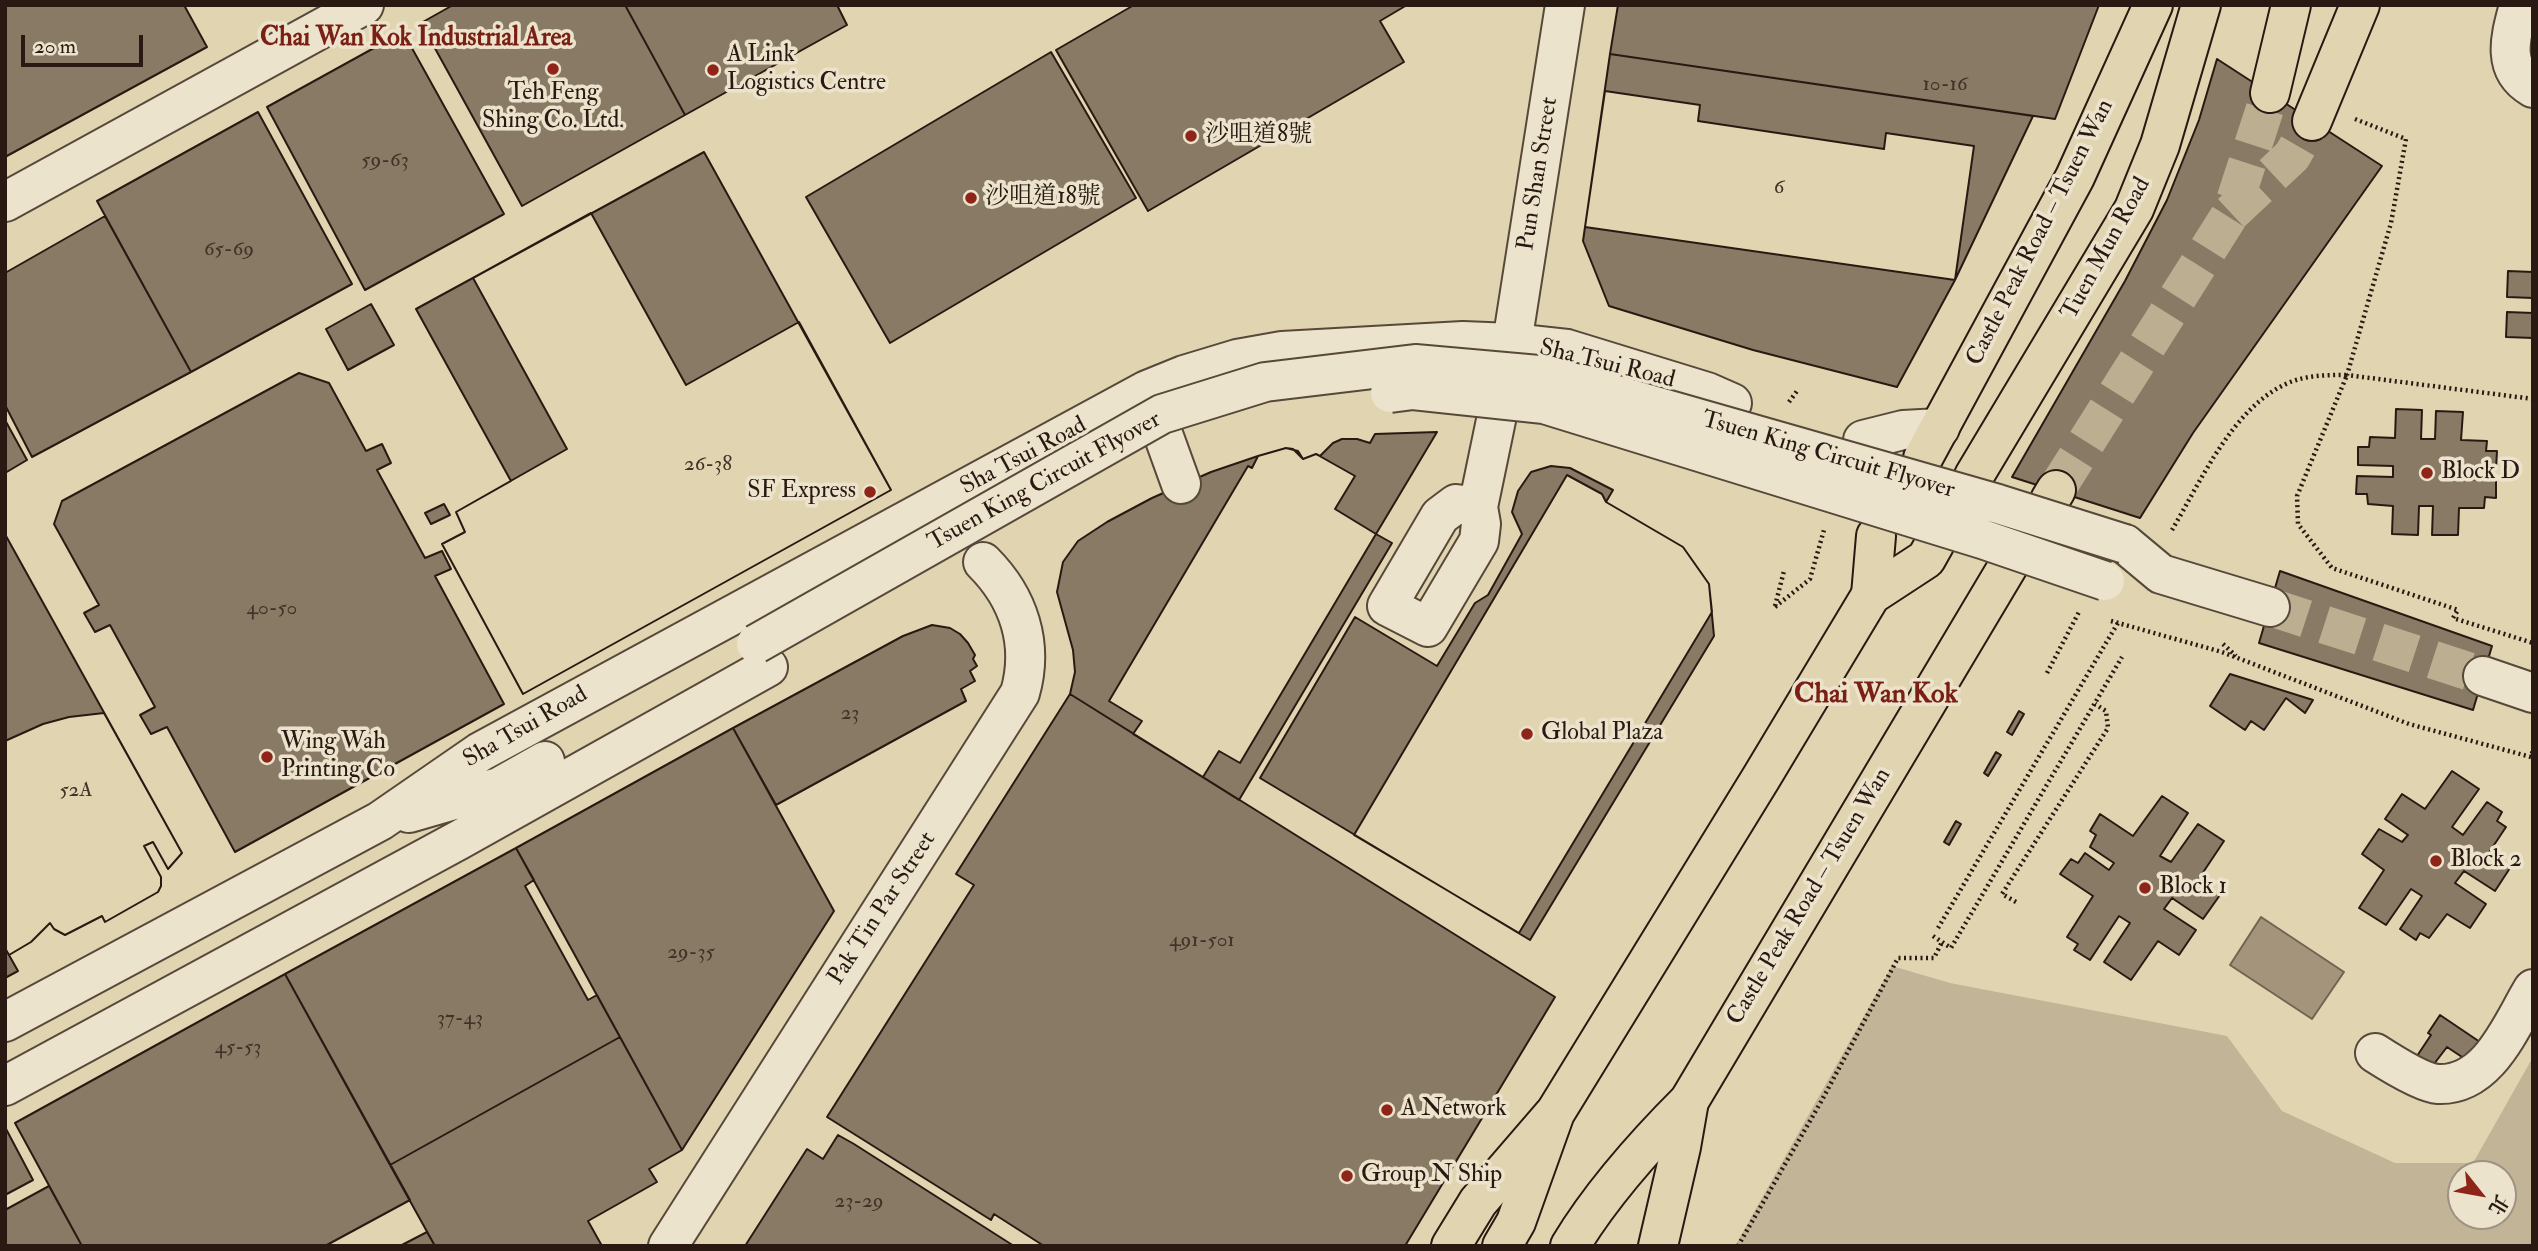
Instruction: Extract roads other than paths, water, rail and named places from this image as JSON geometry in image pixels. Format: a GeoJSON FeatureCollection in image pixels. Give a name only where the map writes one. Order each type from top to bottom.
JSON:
{"type":"FeatureCollection","features":[{"type":"Feature","properties":{"kind":"main road","name":"Castle Peak Road – Tsuen Wan"},"geometry":{"type":"LineString","coordinates":[[1931,443],[2075,177],[2153,5]]}},
{"type":"Feature","properties":{"kind":"main road","name":"Tuen Mun Road"},"geometry":{"type":"LineString","coordinates":[[1974,476],[2134,209],[2160,145],[2201,5]]}},
{"type":"Feature","properties":{"kind":"main road"},"geometry":{"type":"LineString","coordinates":[[2270,93],[2291,5]]}},
{"type":"Feature","properties":{"kind":"main road"},"geometry":{"type":"LineString","coordinates":[[2329,118],[2360,5]]}},
{"type":"Feature","properties":{"kind":"main road"},"geometry":{"type":"LineString","coordinates":[[1451,1246],[1478,1202],[1555,1113],[1762,778],[1871,595],[1876,536]]}},
{"type":"Feature","properties":{"kind":"main road"},"geometry":{"type":"LineString","coordinates":[[1871,595],[1926,559],[1935,543]]}},
{"type":"Feature","properties":{"kind":"main road","name":"Castle Peak Road – Tsuen Wan"},"geometry":{"type":"LineString","coordinates":[[1658,1246],[1689,1101],[2008,566]]}},
{"type":"Feature","properties":{"kind":"main road"},"geometry":{"type":"LineString","coordinates":[[1570,1246],[1586,1220],[1632,1163],[1689,1101]]}},
{"type":"Feature","properties":{"kind":"main road"},"geometry":{"type":"LineString","coordinates":[[1502,1246],[1516,1222],[1555,1113]]}},
{"type":"Feature","properties":{"kind":"street"},"geometry":{"type":"LineString","coordinates":[[5,202],[364,5]]}},
{"type":"Feature","properties":{"kind":"street","name":"Pun Shan Street"},"geometry":{"type":"LineString","coordinates":[[1478,506],[1512,343],[1565,5]]}},
{"type":"Feature","properties":{"kind":"street"},"geometry":{"type":"LineString","coordinates":[[2521,15],[2509,47],[2511,60],[2516,74],[2533,89]]}},
{"type":"Feature","properties":{"kind":"street","name":"Sha Tsui Road"},"geometry":{"type":"LineString","coordinates":[[5,1022],[380,821],[480,752],[918,524],[1147,390],[1184,375],[1224,363],[1282,351],[1463,341],[1512,343],[1567,349],[1707,392],[1732,403]]}},
{"type":"Feature","properties":{"kind":"street","name":"Tsuen King Circuit Flyover"},"geometry":{"type":"LineString","coordinates":[[1415,364],[1550,376],[1998,504],[2125,544],[2161,574],[2115,597],[1982,538],[1544,404],[1413,390],[1277,405],[1170,438],[762,656],[1163,414],[1265,382],[1415,364]]}},
{"type":"Feature","properties":{"kind":"street"},"geometry":{"type":"LineString","coordinates":[[1147,390],[1181,484]]}},
{"type":"Feature","properties":{"kind":"street"},"geometry":{"type":"LineString","coordinates":[[1863,440],[1903,430],[1931,443]]}},
{"type":"Feature","properties":{"kind":"street","name":"Pak Tin Par Street"},"geometry":{"type":"LineString","coordinates":[[668,1246],[1020,693],[1025,676],[1026,650],[1021,622],[1006,589],[983,562]]}},
{"type":"Feature","properties":{"kind":"street"},"geometry":{"type":"LineString","coordinates":[[2161,574],[2270,607]]}},
{"type":"Feature","properties":{"kind":"street","name":"Sha Tsui Road"},"geometry":{"type":"LineString","coordinates":[[5,1086],[506,798],[762,656]]}},
{"type":"Feature","properties":{"kind":"street"},"geometry":{"type":"LineString","coordinates":[[2483,676],[2533,693]]}},
{"type":"Feature","properties":{"kind":"street","name":"Sha Tsui Road"},"geometry":{"type":"LineString","coordinates":[[380,821],[506,798]]}},
{"type":"Feature","properties":{"kind":"street"},"geometry":{"type":"LineString","coordinates":[[2375,1053],[2398,1068],[2436,1084],[2461,1081],[2486,1065],[2533,989]]}},
{"type":"Feature","properties":{"kind":"tunnel"},"geometry":{"type":"LineString","coordinates":[[2056,490],[2231,213],[2270,93]]}},
{"type":"Feature","properties":{"kind":"tunnel"},"geometry":{"type":"LineString","coordinates":[[2231,213],[2292,156],[2312,121]]}},
{"type":"Feature","properties":{"kind":"tunnel"},"geometry":{"type":"LineString","coordinates":[[2270,607],[2483,676]]}},
{"type":"Feature","properties":{"kind":"place","name":"Teh Feng Shing Co. Ltd."},"geometry":{"type":"Point","coordinates":[553,69]}},
{"type":"Feature","properties":{"kind":"place","name":"A Link Logistics Centre"},"geometry":{"type":"Point","coordinates":[713,70]}},
{"type":"Feature","properties":{"kind":"place","name":"沙咀道8號"},"geometry":{"type":"Point","coordinates":[1191,136]}},
{"type":"Feature","properties":{"kind":"place","name":"沙咀道18號"},"geometry":{"type":"Point","coordinates":[971,198]}},
{"type":"Feature","properties":{"kind":"place","name":"Block D"},"geometry":{"type":"Point","coordinates":[2427,473]}},
{"type":"Feature","properties":{"kind":"place","name":"SF Express"},"geometry":{"type":"Point","coordinates":[870,492]}},
{"type":"Feature","properties":{"kind":"place","name":"Global Plaza"},"geometry":{"type":"Point","coordinates":[1527,734]}},
{"type":"Feature","properties":{"kind":"place","name":"Wing Wah Printing Co"},"geometry":{"type":"Point","coordinates":[267,757]}},
{"type":"Feature","properties":{"kind":"place","name":"Block 2"},"geometry":{"type":"Point","coordinates":[2436,861]}},
{"type":"Feature","properties":{"kind":"place","name":"Block 1"},"geometry":{"type":"Point","coordinates":[2145,888]}},
{"type":"Feature","properties":{"kind":"place","name":"A Network"},"geometry":{"type":"Point","coordinates":[1387,1110]}},
{"type":"Feature","properties":{"kind":"place","name":"Group N Ship"},"geometry":{"type":"Point","coordinates":[1347,1176]}},
{"type":"Feature","properties":{"kind":"district","name":"Chai Wan Kok Industrial Area"},"geometry":{"type":"Point","coordinates":[416,39]}},
{"type":"Feature","properties":{"kind":"district","name":"Chai Wan Kok"},"geometry":{"type":"Point","coordinates":[1876,696]}}]}
